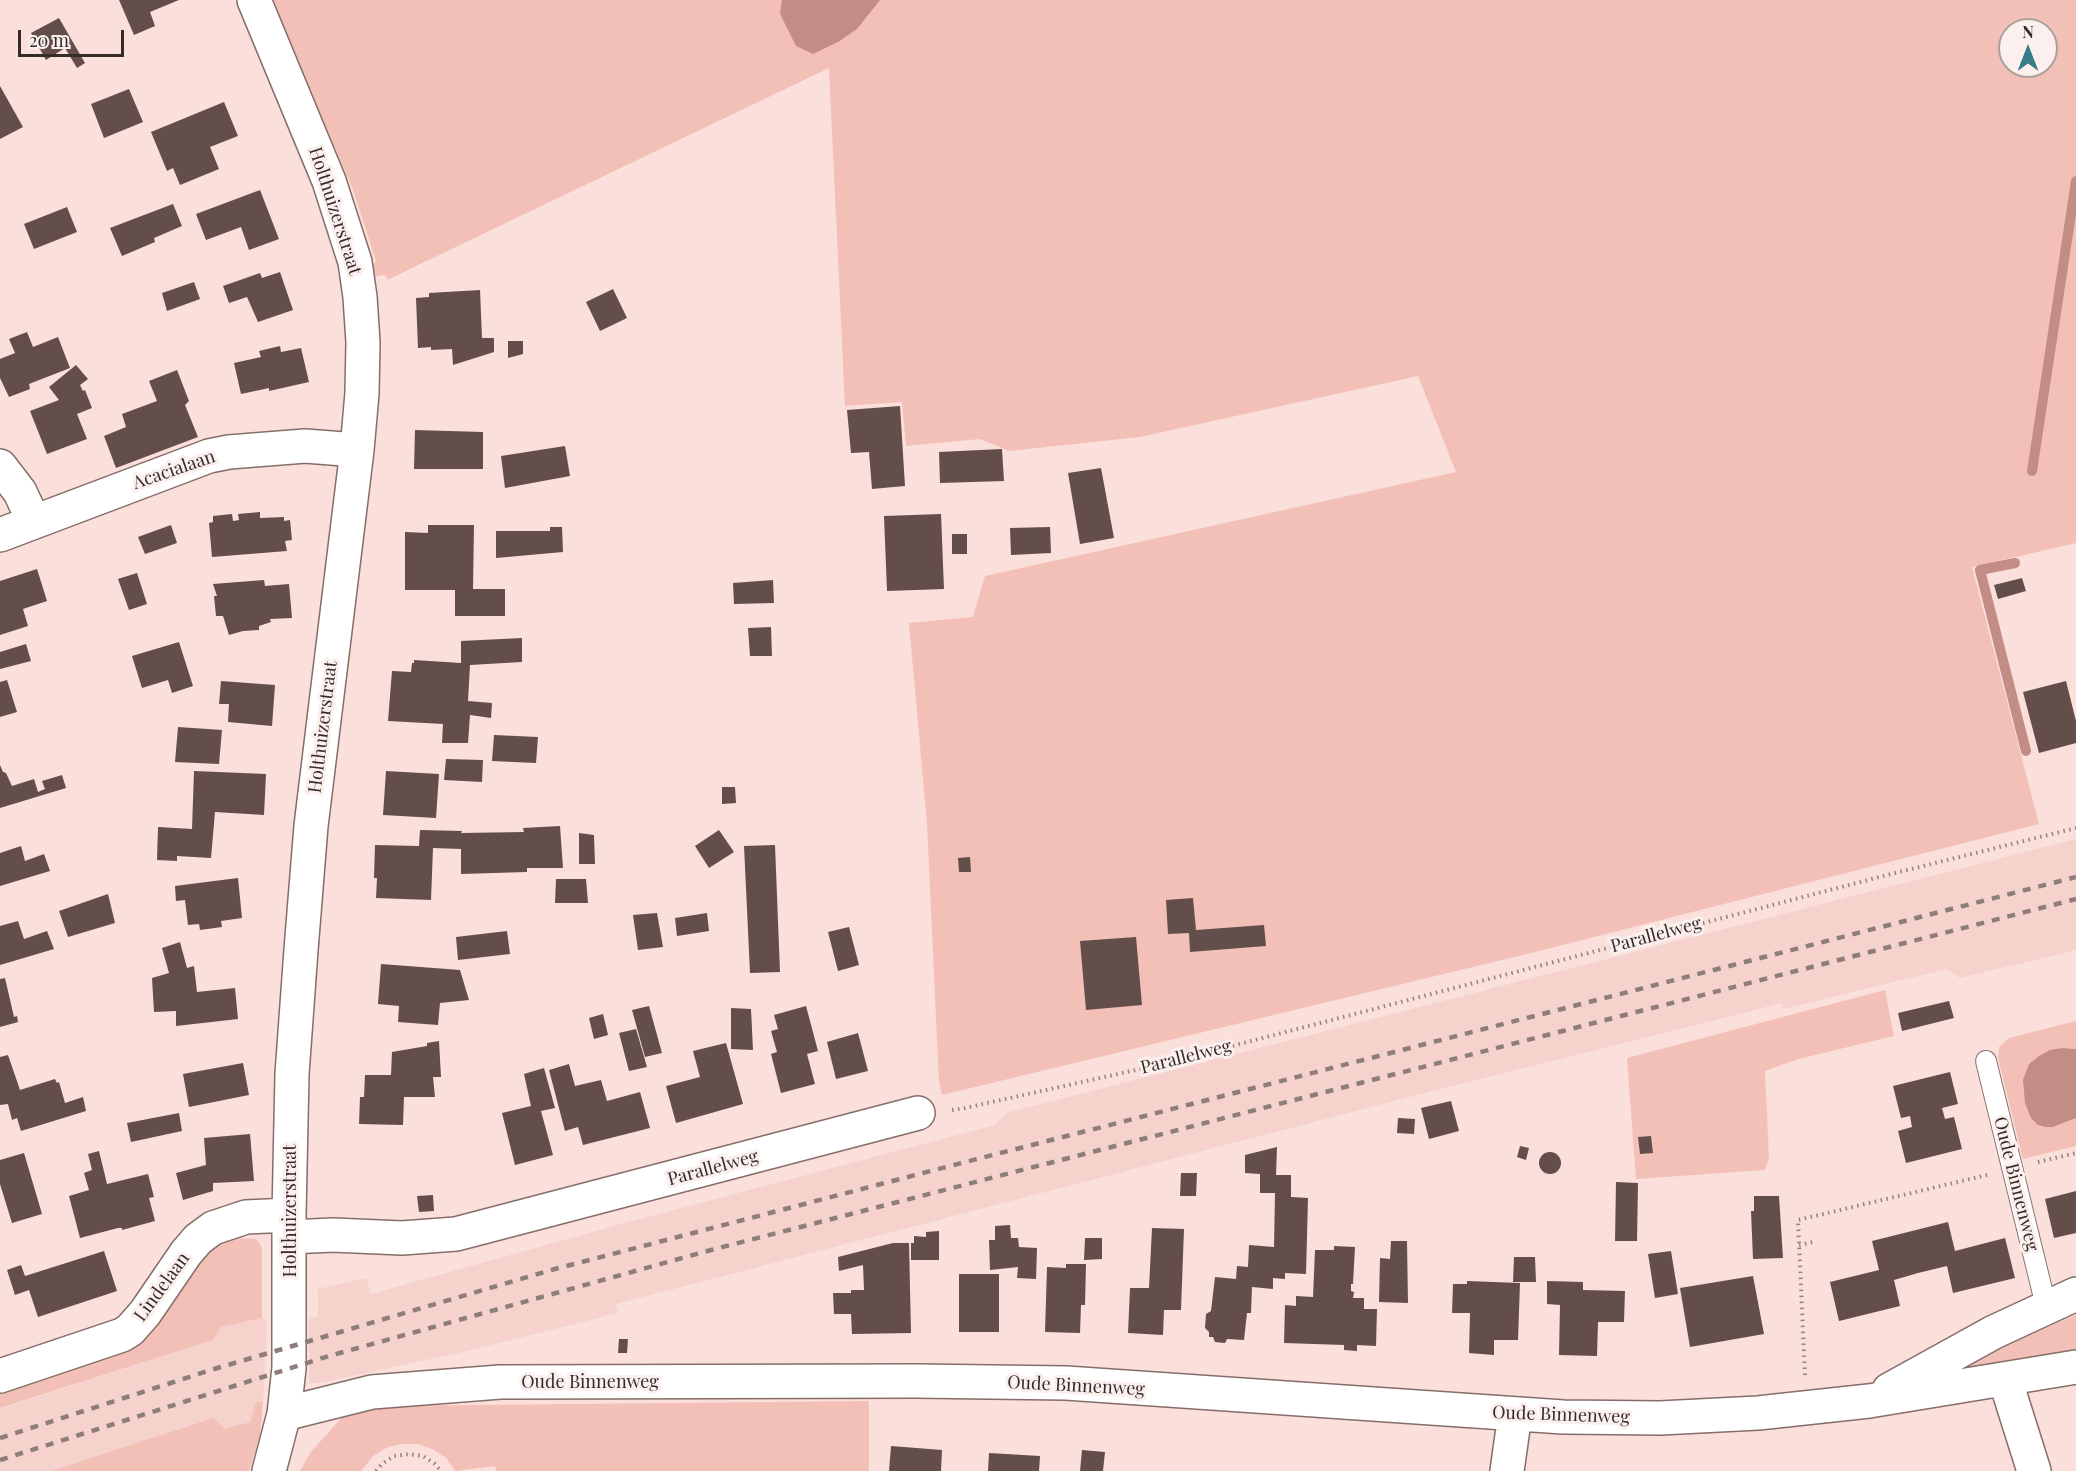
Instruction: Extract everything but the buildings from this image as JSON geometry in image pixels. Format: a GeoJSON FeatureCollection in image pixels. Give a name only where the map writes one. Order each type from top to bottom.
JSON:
{"type":"FeatureCollection","features":[{"type":"Feature","properties":{"kind":"street","name":"Holthuizerstraat"},"geometry":{"type":"LineString","coordinates":[[254,0],[329,181],[355,262],[363,342],[362,393],[357,450],[311,826],[292,1074],[289,1226],[290,1346],[284,1414],[269,1471]]}},
{"type":"Feature","properties":{"kind":"street","name":"Acacialaan"},"geometry":{"type":"LineString","coordinates":[[0,535],[209,456],[229,452],[305,446],[357,450]]}},
{"type":"Feature","properties":{"kind":"street"},"geometry":{"type":"LineString","coordinates":[[0,466],[20,492],[34,522]]}},
{"type":"Feature","properties":{"kind":"street","name":"Parallelweg"},"geometry":{"type":"LineString","coordinates":[[289,1226],[333,1235],[402,1238],[456,1234],[918,1113]]}},
{"type":"Feature","properties":{"kind":"street","name":"Lindelaan"},"geometry":{"type":"LineString","coordinates":[[0,1376],[122,1335],[130,1330],[145,1313],[186,1253],[198,1239],[213,1228],[246,1217],[289,1226]]}},
{"type":"Feature","properties":{"kind":"street","name":"Oude Binnenweg"},"geometry":{"type":"LineString","coordinates":[[1869,1401],[1994,1332],[2076,1294]]}},
{"type":"Feature","properties":{"kind":"street","name":"Oude Binnenweg"},"geometry":{"type":"LineString","coordinates":[[284,1414],[372,1392],[500,1382],[916,1381],[1066,1383],[1583,1418],[1709,1417],[1869,1401],[2076,1367]]}},
{"type":"Feature","properties":{"kind":"street"},"geometry":{"type":"LineString","coordinates":[[2005,1379],[2034,1471]]}},
{"type":"Feature","properties":{"kind":"street"},"geometry":{"type":"LineString","coordinates":[[1507,1471],[1515,1414]]}},
{"type":"Feature","properties":{"kind":"lane","name":"Oude Binnenweg"},"geometry":{"type":"LineString","coordinates":[[1986,1061],[2046,1306]]}},
{"type":"Feature","properties":{"kind":"path","name":"Parallelweg"},"geometry":{"type":"LineString","coordinates":[[918,1113],[965,1108],[1162,1064],[2076,828]]}},
{"type":"Feature","properties":{"kind":"path"},"geometry":{"type":"LineString","coordinates":[[1806,1408],[1798,1220],[2076,1153]]}},
{"type":"Feature","properties":{"kind":"path"},"geometry":{"type":"LineString","coordinates":[[1799,1245],[1813,1242]]}},
{"type":"Feature","properties":{"kind":"path"},"geometry":{"type":"LineString","coordinates":[[376,1471],[394,1456],[409,1454],[423,1456],[441,1471]]}},
{"type":"Feature","properties":{"kind":"shaded area"},"geometry":{"type":"Polygon","coordinates":[[[272,0],[2076,0],[2076,543],[1972,567],[2039,824],[1535,952],[942,1095],[939,1082],[927,824],[909,623],[973,617],[985,576],[1456,472],[1418,376],[1140,437],[1009,451],[980,439],[906,446],[902,402],[845,406],[829,68],[387,280],[385,275],[371,277],[372,266],[376,261],[353,190],[272,0]]]}},
{"type":"Feature","properties":{"kind":"shaded area"},"geometry":{"type":"Polygon","coordinates":[[[782,0],[880,0],[857,29],[838,42],[813,54],[796,46],[780,14],[782,0]]]}},
{"type":"Feature","properties":{"kind":"shaded area"},"geometry":{"type":"Polygon","coordinates":[[[2076,839],[2076,950],[1960,978],[1947,969],[1783,1009],[1782,1003],[1417,1095],[616,1304],[618,1313],[467,1351],[320,1383],[309,1383],[309,1319],[318,1317],[318,1289],[366,1278],[371,1294],[621,1224],[995,1125],[1006,1113],[2076,839]]]}},
{"type":"Feature","properties":{"kind":"shaded area"},"geometry":{"type":"Polygon","coordinates":[[[1885,990],[1894,1036],[1798,1059],[1765,1071],[1769,1158],[1765,1170],[1636,1179],[1627,1058],[1885,990]]]}},
{"type":"Feature","properties":{"kind":"shaded area"},"geometry":{"type":"Polygon","coordinates":[[[2076,1021],[2076,1049],[2062,1048],[2023,1089],[2053,1127],[2076,1118],[2076,1146],[2023,1159],[1998,1058],[1999,1047],[2009,1038],[2076,1021]]]}},
{"type":"Feature","properties":{"kind":"shaded area"},"geometry":{"type":"Polygon","coordinates":[[[2076,1049],[2076,1118],[2053,1127],[2045,1127],[2038,1125],[2031,1118],[2025,1103],[2023,1080],[2029,1064],[2050,1050],[2076,1049]]]}},
{"type":"Feature","properties":{"kind":"shaded area"},"geometry":{"type":"Polygon","coordinates":[[[236,1232],[237,1238],[255,1239],[262,1249],[262,1318],[221,1327],[213,1340],[0,1408],[0,1390],[126,1347],[196,1259],[236,1232]]]}},
{"type":"Feature","properties":{"kind":"shaded area"},"geometry":{"type":"Polygon","coordinates":[[[2076,1315],[2076,1352],[1968,1369],[1964,1362],[2076,1315]]]}},
{"type":"Feature","properties":{"kind":"shaded area"},"geometry":{"type":"Polygon","coordinates":[[[262,1318],[267,1320],[263,1402],[256,1402],[250,1422],[225,1430],[213,1418],[51,1471],[0,1471],[0,1409],[213,1340],[221,1327],[262,1318]]]}},
{"type":"Feature","properties":{"kind":"shaded area"},"geometry":{"type":"Polygon","coordinates":[[[869,1401],[869,1471],[496,1471],[495,1466],[455,1471],[446,1458],[434,1450],[418,1444],[402,1444],[388,1447],[374,1455],[361,1471],[300,1471],[310,1453],[344,1415],[376,1406],[869,1401]]]}},
{"type":"Feature","properties":{"kind":"shaded area"},"geometry":{"type":"Polygon","coordinates":[[[256,1402],[263,1402],[260,1435],[249,1471],[51,1471],[213,1418],[225,1429],[250,1422],[256,1402]]]}},
{"type":"Feature","properties":{"kind":"waterway"},"geometry":{"type":"LineString","coordinates":[[2032,471],[2076,181]]}},
{"type":"Feature","properties":{"kind":"waterway"},"geometry":{"type":"LineString","coordinates":[[2015,563],[1980,570],[2026,751]]}},
{"type":"Feature","properties":{"kind":"railway"},"geometry":{"type":"LineString","coordinates":[[0,1438],[214,1369],[555,1269],[2076,877]]}},
{"type":"Feature","properties":{"kind":"railway"},"geometry":{"type":"LineString","coordinates":[[0,1460],[329,1356],[711,1250],[2076,899]]}}]}
